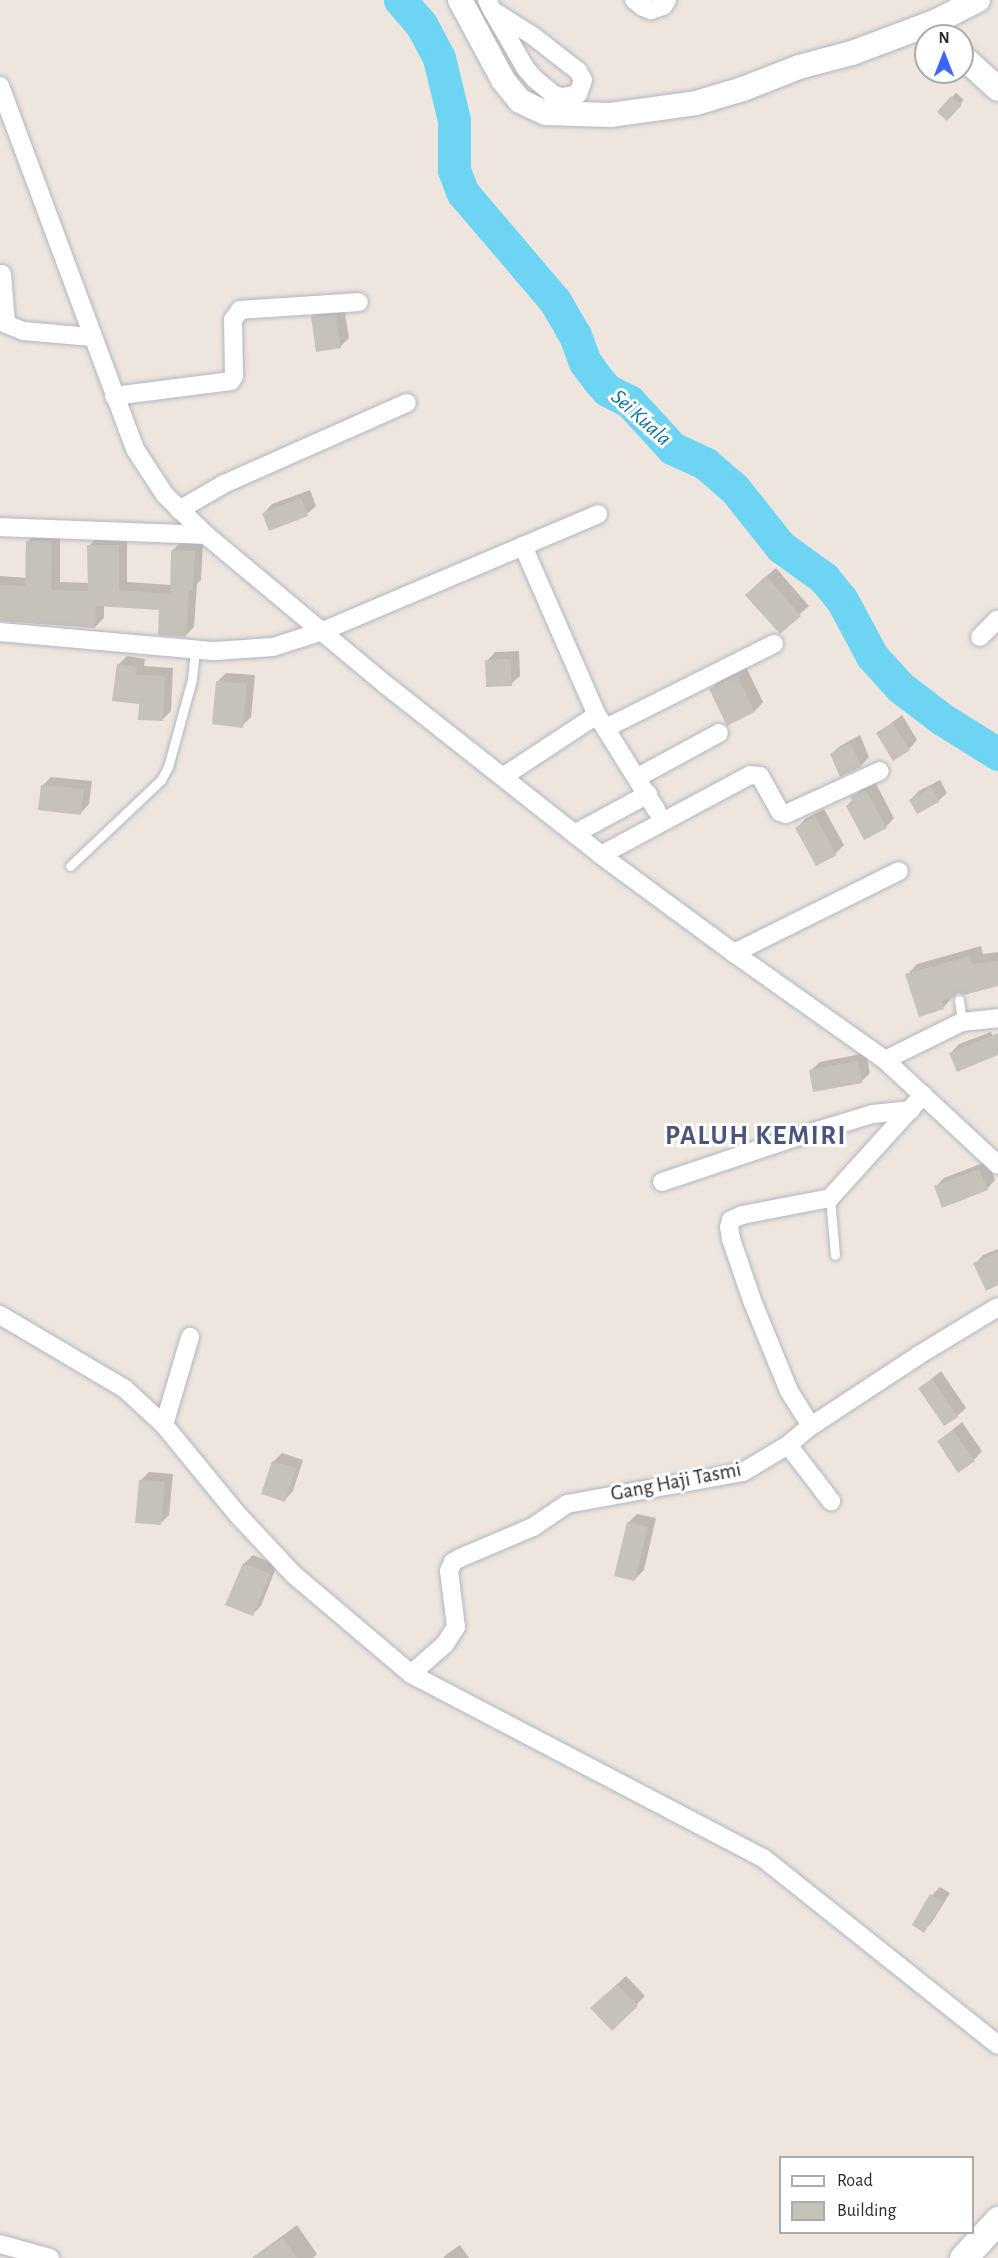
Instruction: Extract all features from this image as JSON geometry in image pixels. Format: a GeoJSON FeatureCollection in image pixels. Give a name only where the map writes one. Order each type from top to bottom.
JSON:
{"type":"FeatureCollection","features":[{"type":"Feature","properties":{"kind":"main road"},"geometry":{"type":"LineString","coordinates":[[963,2258],[998,2220]]}},
{"type":"Feature","properties":{"kind":"street"},"geometry":{"type":"LineString","coordinates":[[460,0],[511,94],[520,101],[546,113],[567,115],[610,115],[696,103],[743,89],[799,67],[914,36]]}},
{"type":"Feature","properties":{"kind":"street"},"geometry":{"type":"LineString","coordinates":[[634,0],[651,10],[663,6],[667,0]]}},
{"type":"Feature","properties":{"kind":"street"},"geometry":{"type":"LineString","coordinates":[[947,24],[978,0]]}},
{"type":"Feature","properties":{"kind":"street"},"geometry":{"type":"LineString","coordinates":[[490,5],[578,71],[583,81],[578,94],[562,97],[546,89],[526,69],[490,5]]}},
{"type":"Feature","properties":{"kind":"street"},"geometry":{"type":"LineString","coordinates":[[974,67],[998,89]]}},
{"type":"Feature","properties":{"kind":"street"},"geometry":{"type":"LineString","coordinates":[[0,86],[114,396],[140,459],[165,495],[206,535],[386,685],[576,832],[602,855],[734,953],[885,1060],[998,1165]]}},
{"type":"Feature","properties":{"kind":"street"},"geometry":{"type":"LineString","coordinates":[[2,274],[6,324],[23,331],[92,337]]}},
{"type":"Feature","properties":{"kind":"street"},"geometry":{"type":"LineString","coordinates":[[114,396],[231,381],[234,376],[233,320],[240,310],[359,302]]}},
{"type":"Feature","properties":{"kind":"street"},"geometry":{"type":"LineString","coordinates":[[179,510],[224,484],[407,403]]}},
{"type":"Feature","properties":{"kind":"street"},"geometry":{"type":"LineString","coordinates":[[0,632],[238,651],[273,647],[324,631],[598,514]]}},
{"type":"Feature","properties":{"kind":"street"},"geometry":{"type":"LineString","coordinates":[[0,527],[206,535]]}},
{"type":"Feature","properties":{"kind":"street"},"geometry":{"type":"LineString","coordinates":[[522,546],[602,722],[657,811]]}},
{"type":"Feature","properties":{"kind":"street"},"geometry":{"type":"LineString","coordinates":[[980,637],[998,619]]}},
{"type":"Feature","properties":{"kind":"street"},"geometry":{"type":"LineString","coordinates":[[504,776],[602,722],[774,644]]}},
{"type":"Feature","properties":{"kind":"street"},"geometry":{"type":"LineString","coordinates":[[638,777],[719,733]]}},
{"type":"Feature","properties":{"kind":"street"},"geometry":{"type":"LineString","coordinates":[[602,855],[750,775],[760,776],[780,812],[786,814],[880,771]]}},
{"type":"Feature","properties":{"kind":"street"},"geometry":{"type":"LineString","coordinates":[[576,832],[648,794]]}},
{"type":"Feature","properties":{"kind":"street"},"geometry":{"type":"LineString","coordinates":[[734,953],[899,871]]}},
{"type":"Feature","properties":{"kind":"street"},"geometry":{"type":"LineString","coordinates":[[885,1060],[962,1022],[998,1018]]}},
{"type":"Feature","properties":{"kind":"street"},"geometry":{"type":"LineString","coordinates":[[811,1426],[789,1391],[753,1303],[729,1227],[731,1220],[742,1215],[830,1198],[923,1095]]}},
{"type":"Feature","properties":{"kind":"street"},"geometry":{"type":"LineString","coordinates":[[662,1182],[873,1114],[911,1110]]}},
{"type":"Feature","properties":{"kind":"street","name":"Gang Haji Tasmi"},"geometry":{"type":"LineString","coordinates":[[411,1674],[445,1644],[456,1627],[449,1571],[453,1562],[533,1527],[567,1504],[743,1472],[998,1307]]}},
{"type":"Feature","properties":{"kind":"street"},"geometry":{"type":"LineString","coordinates":[[0,1315],[125,1389],[164,1425],[237,1514],[294,1575],[411,1674],[763,1858],[998,2045]]}},
{"type":"Feature","properties":{"kind":"street"},"geometry":{"type":"LineString","coordinates":[[164,1425],[190,1336]]}},
{"type":"Feature","properties":{"kind":"street"},"geometry":{"type":"LineString","coordinates":[[788,1445],[831,1501]]}},
{"type":"Feature","properties":{"kind":"street"},"geometry":{"type":"LineString","coordinates":[[0,2244],[50,2258]]}},
{"type":"Feature","properties":{"kind":"lane"},"geometry":{"type":"LineString","coordinates":[[70,866],[162,780],[192,679],[195,648]]}},
{"type":"Feature","properties":{"kind":"lane"},"geometry":{"type":"LineString","coordinates":[[959,1000],[962,1022]]}},
{"type":"Feature","properties":{"kind":"lane"},"geometry":{"type":"LineString","coordinates":[[830,1198],[835,1254]]}},
{"type":"Feature","properties":{"kind":"building"},"geometry":{"type":"Polygon","coordinates":[[[951,96],[962,105],[947,121],[937,112],[951,96]]]}},
{"type":"Feature","properties":{"kind":"building"},"geometry":{"type":"Polygon","coordinates":[[[336,315],[341,348],[316,352],[311,316],[336,315]]]}},
{"type":"Feature","properties":{"kind":"building"},"geometry":{"type":"Polygon","coordinates":[[[301,498],[308,516],[269,531],[262,513],[301,498]]]}},
{"type":"Feature","properties":{"kind":"building"},"geometry":{"type":"Polygon","coordinates":[[[26,541],[52,541],[51,590],[88,591],[87,545],[119,545],[119,590],[170,594],[171,550],[195,551],[193,590],[189,590],[186,637],[158,635],[159,610],[96,606],[95,628],[0,621],[0,585],[25,586],[26,541]]]}},
{"type":"Feature","properties":{"kind":"building"},"geometry":{"type":"Polygon","coordinates":[[[766,576],[801,616],[780,634],[745,595],[766,576]]]}},
{"type":"Feature","properties":{"kind":"building"},"geometry":{"type":"Polygon","coordinates":[[[510,659],[512,686],[486,687],[485,660],[510,659]]]}},
{"type":"Feature","properties":{"kind":"building"},"geometry":{"type":"Polygon","coordinates":[[[117,664],[137,667],[136,675],[165,676],[163,721],[138,720],[139,704],[112,701],[117,664]]]}},
{"type":"Feature","properties":{"kind":"building"},"geometry":{"type":"Polygon","coordinates":[[[737,675],[755,712],[727,726],[709,689],[737,675]]]}},
{"type":"Feature","properties":{"kind":"building"},"geometry":{"type":"Polygon","coordinates":[[[216,681],[247,684],[243,728],[212,724],[216,681]]]}},
{"type":"Feature","properties":{"kind":"building"},"geometry":{"type":"Polygon","coordinates":[[[892,723],[910,750],[893,761],[876,733],[892,723]]]}},
{"type":"Feature","properties":{"kind":"building"},"geometry":{"type":"Polygon","coordinates":[[[851,743],[861,767],[840,777],[830,754],[851,743]]]}},
{"type":"Feature","properties":{"kind":"building"},"geometry":{"type":"Polygon","coordinates":[[[41,785],[84,789],[81,815],[38,810],[41,785]]]}},
{"type":"Feature","properties":{"kind":"building"},"geometry":{"type":"Polygon","coordinates":[[[931,787],[939,802],[917,814],[909,800],[931,787]]]}},
{"type":"Feature","properties":{"kind":"building"},"geometry":{"type":"Polygon","coordinates":[[[866,790],[887,828],[864,840],[846,806],[853,802],[850,797],[866,790]]]}},
{"type":"Feature","properties":{"kind":"building"},"geometry":{"type":"Polygon","coordinates":[[[815,816],[837,855],[816,866],[795,828],[815,816]]]}},
{"type":"Feature","properties":{"kind":"building"},"geometry":{"type":"Polygon","coordinates":[[[970,956],[972,964],[998,961],[998,986],[964,995],[958,993],[953,998],[941,1001],[944,1009],[919,1017],[905,974],[970,956]]]}},
{"type":"Feature","properties":{"kind":"building"},"geometry":{"type":"Polygon","coordinates":[[[998,1033],[998,1055],[957,1072],[949,1053],[998,1033]]]}},
{"type":"Feature","properties":{"kind":"building"},"geometry":{"type":"Polygon","coordinates":[[[858,1061],[862,1083],[813,1092],[809,1070],[858,1061]]]}},
{"type":"Feature","properties":{"kind":"building"},"geometry":{"type":"Polygon","coordinates":[[[979,1169],[988,1190],[942,1208],[934,1186],[979,1169]]]}},
{"type":"Feature","properties":{"kind":"building"},"geometry":{"type":"Polygon","coordinates":[[[998,1252],[998,1285],[986,1291],[973,1263],[998,1252]]]}},
{"type":"Feature","properties":{"kind":"building"},"geometry":{"type":"Polygon","coordinates":[[[932,1379],[958,1417],[944,1426],[918,1388],[932,1379]]]}},
{"type":"Feature","properties":{"kind":"building"},"geometry":{"type":"Polygon","coordinates":[[[953,1430],[975,1461],[958,1473],[937,1441],[953,1430]]]}},
{"type":"Feature","properties":{"kind":"building"},"geometry":{"type":"Polygon","coordinates":[[[272,1461],[296,1468],[285,1502],[261,1494],[272,1461]]]}},
{"type":"Feature","properties":{"kind":"building"},"geometry":{"type":"Polygon","coordinates":[[[139,1480],[165,1482],[161,1525],[135,1523],[139,1480]]]}},
{"type":"Feature","properties":{"kind":"building"},"geometry":{"type":"Polygon","coordinates":[[[627,1522],[648,1527],[635,1581],[614,1576],[627,1522]]]}},
{"type":"Feature","properties":{"kind":"building"},"geometry":{"type":"Polygon","coordinates":[[[243,1563],[270,1574],[253,1616],[225,1605],[243,1563]]]}},
{"type":"Feature","properties":{"kind":"building"},"geometry":{"type":"Polygon","coordinates":[[[930,1894],[943,1902],[924,1933],[912,1925],[930,1894]]]}},
{"type":"Feature","properties":{"kind":"building"},"geometry":{"type":"Polygon","coordinates":[[[617,1984],[638,2006],[612,2031],[590,2008],[617,1984]]]}},
{"type":"Feature","properties":{"kind":"building"},"geometry":{"type":"Polygon","coordinates":[[[283,2238],[297,2258],[253,2258],[283,2238]]]}},
{"type":"Feature","properties":{"kind":"waterway","name":"Sei Kuala"},"geometry":{"type":"LineString","coordinates":[[400,0],[421,24],[439,58],[454,120],[454,170],[463,193],[555,301],[575,335],[585,362],[599,381],[607,390],[629,401],[672,448],[706,464],[734,488],[781,547],[824,578],[842,600],[872,656],[900,687],[942,719],[998,754]]}},
{"type":"Feature","properties":{"kind":"district","name":"PALUH KEMIRI"},"geometry":{"type":"Point","coordinates":[756,1136]}}]}
